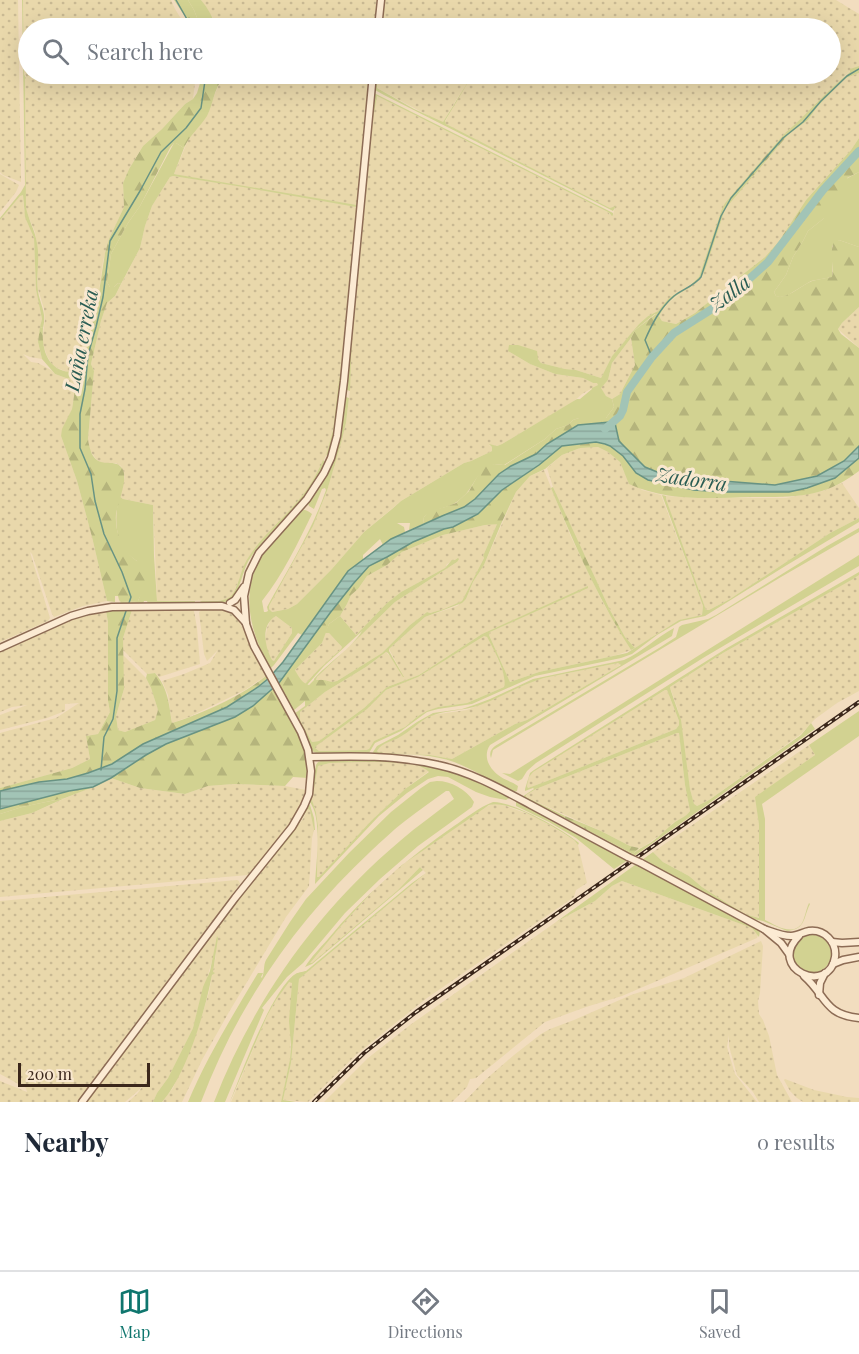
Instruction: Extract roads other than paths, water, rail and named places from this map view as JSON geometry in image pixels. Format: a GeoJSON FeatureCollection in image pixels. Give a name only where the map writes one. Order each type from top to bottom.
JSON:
{"type":"FeatureCollection","features":[{"type":"Feature","properties":{"kind":"street"},"geometry":{"type":"LineString","coordinates":[[379,18],[381,0]]}},
{"type":"Feature","properties":{"kind":"street"},"geometry":{"type":"LineString","coordinates":[[246,624],[244,606],[247,581],[253,563],[259,553],[307,499],[324,473],[337,436],[372,84]]}},
{"type":"Feature","properties":{"kind":"street"},"geometry":{"type":"LineString","coordinates":[[230,605],[247,581]]}},
{"type":"Feature","properties":{"kind":"street"},"geometry":{"type":"LineString","coordinates":[[82,1102],[235,898],[299,817],[309,794],[310,757],[301,732],[258,653],[246,624],[230,605]]}},
{"type":"Feature","properties":{"kind":"street"},"geometry":{"type":"LineString","coordinates":[[0,648],[71,616],[88,611],[112,607],[230,605],[238,608],[244,606]]}},
{"type":"Feature","properties":{"kind":"street"},"geometry":{"type":"LineString","coordinates":[[310,757],[392,757],[425,762],[487,782],[764,929],[782,943],[795,969],[811,982],[829,1007],[849,1018],[859,1018]]}},
{"type":"Feature","properties":{"kind":"street"},"geometry":{"type":"LineString","coordinates":[[764,929],[783,935],[799,936]]}},
{"type":"Feature","properties":{"kind":"street"},"geometry":{"type":"LineString","coordinates":[[789,954],[794,941],[807,932],[817,932],[828,937],[832,942],[835,957],[833,964],[822,977],[820,995]]}},
{"type":"Feature","properties":{"kind":"street"},"geometry":{"type":"LineString","coordinates":[[832,942],[859,942]]}},
{"type":"Feature","properties":{"kind":"street"},"geometry":{"type":"LineString","coordinates":[[833,964],[859,957]]}},
{"type":"Feature","properties":{"kind":"street"},"geometry":{"type":"LineString","coordinates":[[801,974],[811,977],[826,972]]}},
{"type":"Feature","properties":{"kind":"water","name":"Zadorra"},"geometry":{"type":"Polygon","coordinates":[[[615,423],[619,441],[645,467],[662,474],[775,485],[817,476],[844,461],[859,446],[859,458],[835,478],[807,488],[789,492],[724,492],[694,490],[648,480],[636,473],[623,456],[605,444],[596,442],[562,446],[502,490],[478,514],[453,527],[413,542],[369,566],[330,613],[279,683],[253,706],[235,717],[166,744],[93,787],[0,809],[0,791],[88,773],[112,764],[143,744],[227,707],[269,678],[348,571],[391,539],[464,507],[499,474],[536,454],[547,444],[578,425],[615,423]]]}},
{"type":"Feature","properties":{"kind":"waterway","name":"Laña erreka"},"geometry":{"type":"LineString","coordinates":[[176,0],[186,18]]}},
{"type":"Feature","properties":{"kind":"waterway"},"geometry":{"type":"LineString","coordinates":[[841,82],[859,69]]}},
{"type":"Feature","properties":{"kind":"waterway","name":"Laña erreka"},"geometry":{"type":"LineString","coordinates":[[129,603],[131,597],[104,534],[95,501],[91,474],[80,448],[80,414],[88,355],[103,297],[110,241],[161,152],[186,128],[201,108],[205,84]]}},
{"type":"Feature","properties":{"kind":"waterway"},"geometry":{"type":"LineString","coordinates":[[652,357],[645,340],[669,301],[701,277],[721,216],[731,198],[783,138],[803,122],[839,84]]}},
{"type":"Feature","properties":{"kind":"waterway","name":"Zalla"},"geometry":{"type":"LineString","coordinates":[[605,429],[620,416],[627,392],[652,357],[674,333],[712,309],[768,262],[823,190],[859,151]]}},
{"type":"Feature","properties":{"kind":"waterway","name":"Laña erreka"},"geometry":{"type":"LineString","coordinates":[[101,770],[104,737],[113,719],[117,691],[117,638],[126,611]]}},
{"type":"Feature","properties":{"kind":"railway"},"geometry":{"type":"LineString","coordinates":[[314,1102],[364,1053],[416,1012],[859,702]]}}]}
